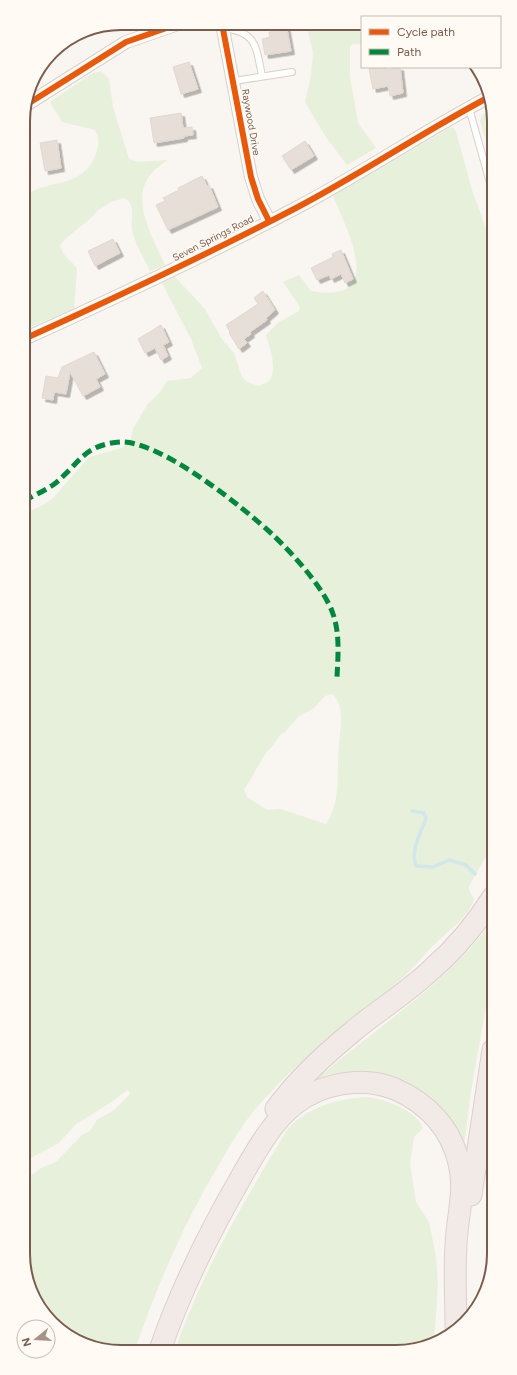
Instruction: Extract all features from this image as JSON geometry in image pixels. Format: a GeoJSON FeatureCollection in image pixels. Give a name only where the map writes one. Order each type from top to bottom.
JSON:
{"type":"FeatureCollection","features":[{"type":"Feature","properties":{"kind":"highway"},"geometry":{"type":"LineString","coordinates":[[153,1345],[173,1293],[214,1210],[257,1135],[283,1100],[308,1072],[327,1054],[416,984],[445,957],[470,929],[487,905]]}},
{"type":"Feature","properties":{"kind":"highway"},"geometry":{"type":"LineString","coordinates":[[162,1345],[181,1295],[208,1238],[237,1184],[267,1135],[286,1112],[312,1093],[334,1086],[356,1082],[391,1088],[414,1099],[433,1114],[453,1144],[460,1165],[462,1186],[455,1255],[456,1322]]}},
{"type":"Feature","properties":{"kind":"highway"},"geometry":{"type":"LineString","coordinates":[[457,1321],[475,1167],[487,1093]]}},
{"type":"Feature","properties":{"kind":"street"},"geometry":{"type":"LineString","coordinates":[[32,101],[126,42],[161,30]]}},
{"type":"Feature","properties":{"kind":"street","name":"Raywood Drive"},"geometry":{"type":"LineString","coordinates":[[223,30],[234,81],[250,177],[258,199],[269,221]]}},
{"type":"Feature","properties":{"kind":"street","name":"Seven Springs Road"},"geometry":{"type":"LineString","coordinates":[[30,336],[137,288],[296,208],[484,100]]}},
{"type":"Feature","properties":{"kind":"lane"},"geometry":{"type":"LineString","coordinates":[[236,30],[253,40],[256,46],[262,76]]}},
{"type":"Feature","properties":{"kind":"lane"},"geometry":{"type":"LineString","coordinates":[[234,81],[292,72]]}},
{"type":"Feature","properties":{"kind":"lane"},"geometry":{"type":"LineString","coordinates":[[468,108],[487,173]]}},
{"type":"Feature","properties":{"kind":"green space"},"geometry":{"type":"Polygon","coordinates":[[[308,30],[361,30],[361,44],[353,44],[350,46],[350,77],[358,123],[376,148],[347,165],[326,137],[305,102],[311,76],[313,52],[308,30]]]}},
{"type":"Feature","properties":{"kind":"green space"},"geometry":{"type":"Polygon","coordinates":[[[101,71],[109,79],[113,107],[129,159],[138,162],[168,160],[151,174],[145,184],[142,196],[143,208],[150,232],[165,265],[150,271],[133,235],[132,209],[129,201],[125,198],[113,201],[97,211],[91,218],[65,239],[60,246],[64,254],[77,269],[74,309],[30,326],[30,193],[44,187],[73,179],[82,174],[90,166],[96,154],[98,145],[98,137],[95,130],[62,122],[50,102],[91,74],[101,71]]]}},
{"type":"Feature","properties":{"kind":"green space"},"geometry":{"type":"Polygon","coordinates":[[[486,112],[487,144],[480,121],[482,115],[486,112]]]}},
{"type":"Feature","properties":{"kind":"green space"},"geometry":{"type":"Polygon","coordinates":[[[451,127],[454,128],[473,193],[487,231],[487,855],[468,888],[474,899],[464,917],[433,946],[406,975],[301,1062],[262,1102],[242,1127],[195,1208],[162,1278],[137,1345],[121,1345],[98,1342],[76,1333],[57,1318],[49,1309],[37,1289],[30,1260],[30,1176],[41,1168],[56,1162],[82,1135],[90,1131],[97,1120],[114,1110],[130,1094],[128,1090],[126,1091],[110,1103],[76,1124],[59,1143],[30,1158],[30,511],[45,504],[53,498],[89,457],[122,448],[131,439],[133,429],[147,405],[159,393],[167,381],[191,378],[202,368],[191,339],[162,283],[175,277],[205,309],[222,339],[234,353],[242,377],[247,382],[259,386],[269,381],[273,370],[271,352],[266,335],[279,322],[299,311],[300,307],[283,282],[299,275],[311,291],[334,292],[349,287],[355,277],[356,262],[353,246],[333,196],[451,127]],[[333,694],[325,696],[314,708],[298,717],[285,732],[280,735],[267,751],[244,790],[247,797],[267,810],[281,809],[326,824],[331,815],[336,796],[341,725],[339,704],[333,694]]]}},
{"type":"Feature","properties":{"kind":"green space"},"geometry":{"type":"Polygon","coordinates":[[[487,928],[487,1002],[471,1091],[464,1146],[453,1125],[440,1107],[423,1093],[405,1082],[385,1075],[363,1072],[341,1073],[318,1078],[433,985],[455,965],[487,928]]]}},
{"type":"Feature","properties":{"kind":"green space"},"geometry":{"type":"Polygon","coordinates":[[[375,1098],[400,1107],[414,1116],[423,1128],[414,1137],[410,1163],[416,1202],[429,1222],[436,1256],[438,1283],[434,1336],[419,1342],[396,1345],[177,1345],[198,1293],[225,1237],[287,1130],[304,1115],[324,1105],[346,1099],[375,1098]]]}},
{"type":"Feature","properties":{"kind":"building"},"geometry":{"type":"Polygon","coordinates":[[[272,30],[287,30],[291,51],[265,55],[262,39],[270,37],[269,32],[272,32],[272,30]]]}},
{"type":"Feature","properties":{"kind":"building"},"geometry":{"type":"Polygon","coordinates":[[[189,62],[198,89],[181,94],[173,67],[189,62]]]}},
{"type":"Feature","properties":{"kind":"building"},"geometry":{"type":"Polygon","coordinates":[[[386,68],[387,70],[400,68],[403,93],[390,96],[388,86],[373,89],[369,69],[386,68]]]}},
{"type":"Feature","properties":{"kind":"building"},"geometry":{"type":"Polygon","coordinates":[[[181,113],[183,128],[192,127],[193,135],[154,143],[150,118],[181,113]]]}},
{"type":"Feature","properties":{"kind":"building"},"geometry":{"type":"Polygon","coordinates":[[[57,140],[61,168],[45,171],[40,143],[57,140]]]}},
{"type":"Feature","properties":{"kind":"building"},"geometry":{"type":"Polygon","coordinates":[[[305,141],[314,156],[291,170],[282,156],[305,141]]]}},
{"type":"Feature","properties":{"kind":"building"},"geometry":{"type":"Polygon","coordinates":[[[202,176],[207,186],[209,185],[218,207],[168,230],[156,205],[165,201],[163,198],[179,190],[178,188],[202,176]]]}},
{"type":"Feature","properties":{"kind":"building"},"geometry":{"type":"Polygon","coordinates":[[[113,239],[120,253],[95,266],[88,251],[113,239]]]}},
{"type":"Feature","properties":{"kind":"building"},"geometry":{"type":"Polygon","coordinates":[[[341,250],[353,279],[345,283],[341,274],[331,279],[329,275],[317,280],[311,268],[333,257],[332,254],[341,250]]]}},
{"type":"Feature","properties":{"kind":"building"},"geometry":{"type":"Polygon","coordinates":[[[263,291],[275,310],[266,318],[267,320],[250,332],[251,334],[244,339],[247,343],[239,349],[226,325],[258,304],[254,298],[263,291]]]}},
{"type":"Feature","properties":{"kind":"building"},"geometry":{"type":"Polygon","coordinates":[[[161,325],[169,342],[163,345],[168,356],[161,360],[155,348],[145,353],[138,339],[161,325]]]}},
{"type":"Feature","properties":{"kind":"building"},"geometry":{"type":"Polygon","coordinates":[[[94,352],[105,374],[96,379],[100,387],[83,396],[70,372],[66,394],[54,392],[53,400],[42,398],[46,376],[58,378],[62,367],[94,352]]]}},
{"type":"Feature","properties":{"kind":"waterway"},"geometry":{"type":"LineString","coordinates":[[412,811],[424,813],[426,818],[415,848],[414,854],[416,866],[433,867],[449,860],[466,865],[475,874]]}},
{"type":"Feature","properties":{"kind":"marked path"},"geometry":{"type":"LineString","coordinates":[[30,498],[53,485],[89,452],[97,447],[107,444],[120,442],[137,444],[178,463],[222,493],[260,523],[289,551],[316,583],[329,604],[337,629],[337,677]]}},
{"type":"Feature","properties":{"kind":"cycle path"},"geometry":{"type":"LineString","coordinates":[[32,101],[126,42],[161,30]]}},
{"type":"Feature","properties":{"kind":"cycle path"},"geometry":{"type":"LineString","coordinates":[[223,30],[251,177],[258,199],[269,221]]}},
{"type":"Feature","properties":{"kind":"cycle path"},"geometry":{"type":"LineString","coordinates":[[30,336],[160,276],[296,208],[484,100]]}}]}
